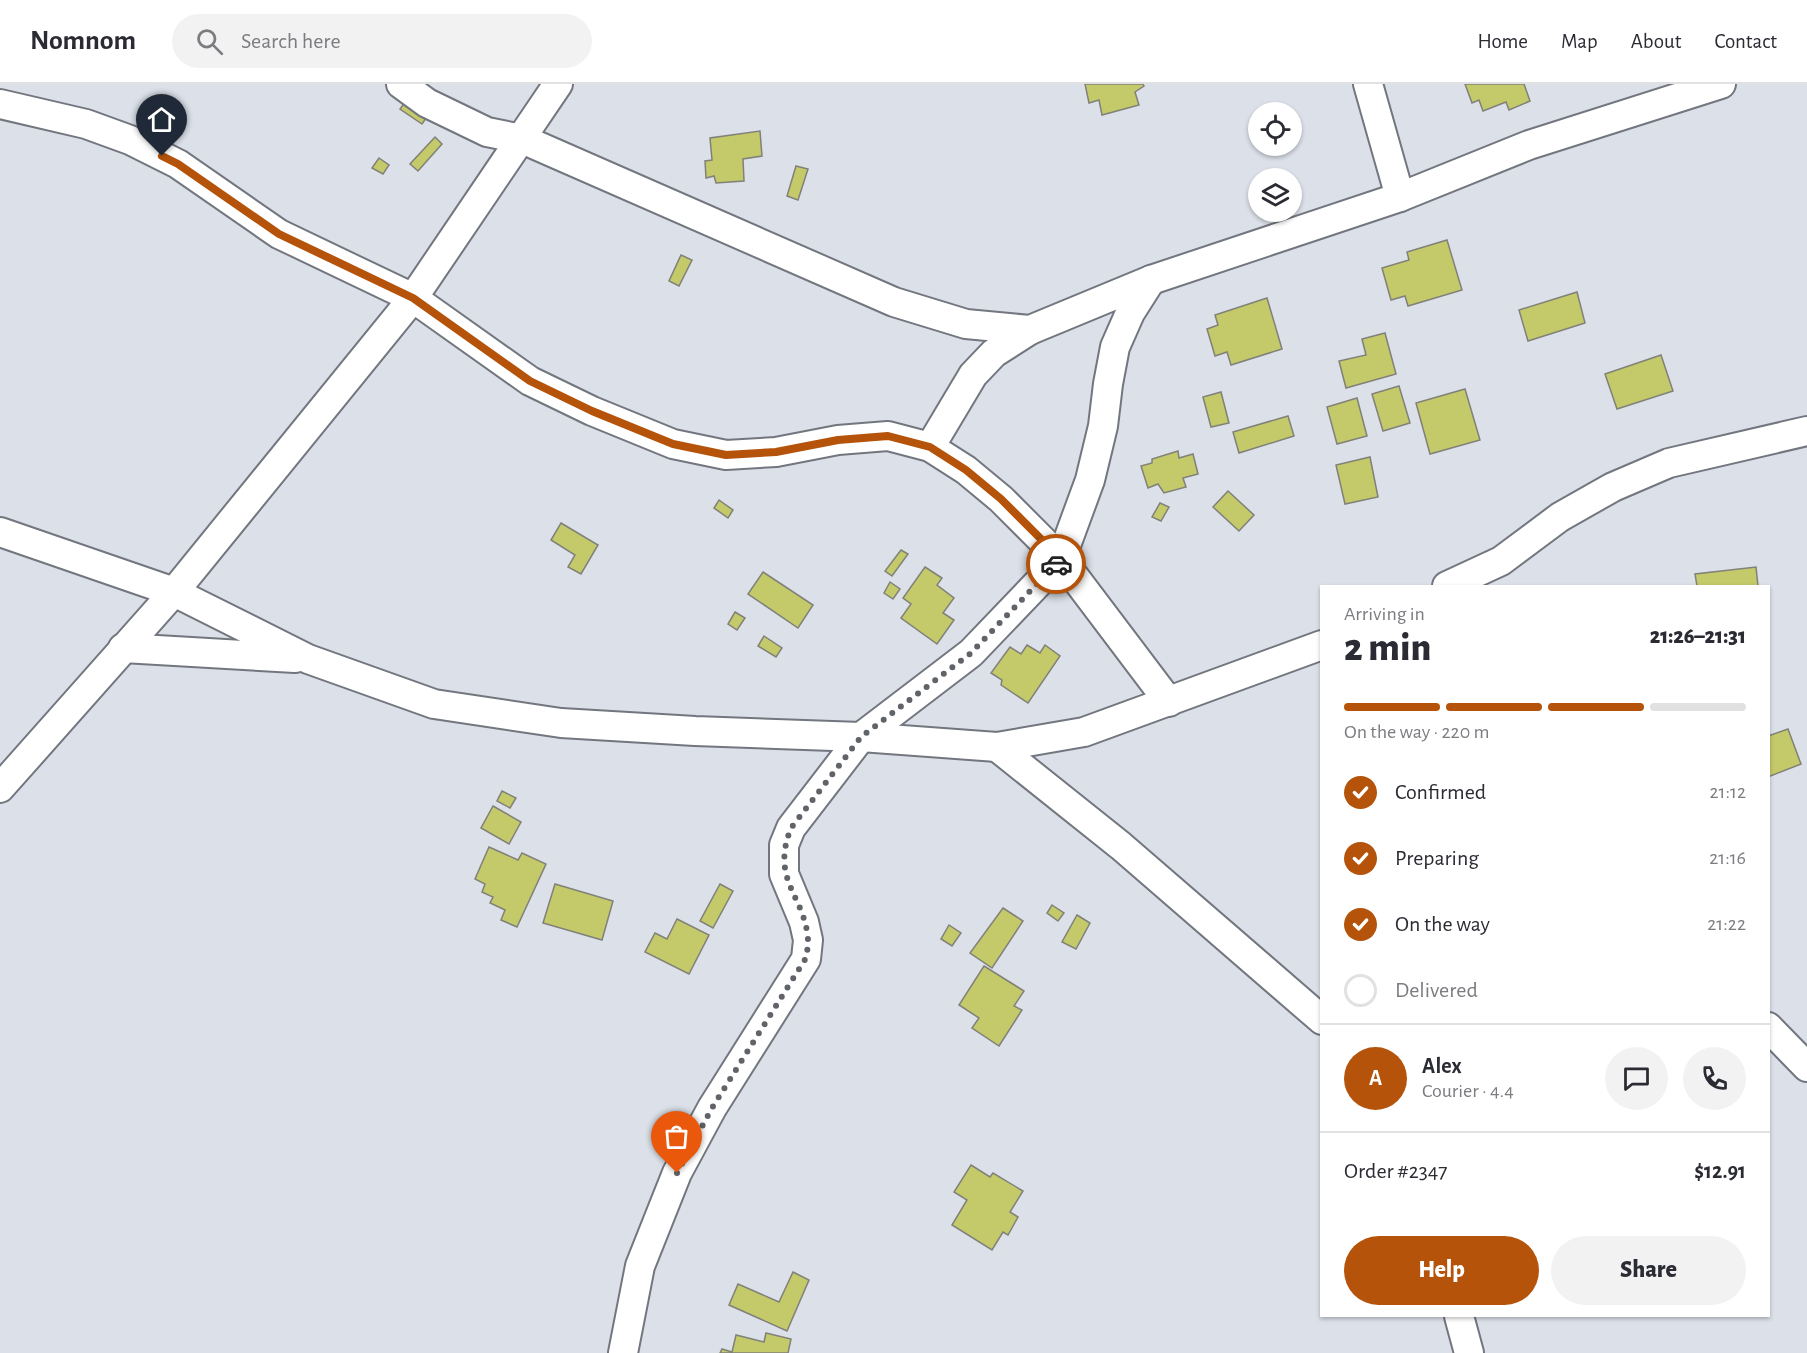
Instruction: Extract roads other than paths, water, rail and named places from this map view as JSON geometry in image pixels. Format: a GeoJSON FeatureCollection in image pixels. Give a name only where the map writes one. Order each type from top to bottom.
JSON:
{"type":"FeatureCollection","features":[{"type":"Feature","properties":{"kind":"street"},"geometry":{"type":"LineString","coordinates":[[401,84],[426,103],[487,132],[522,139],[894,302],[966,324],[1030,330]]}},
{"type":"Feature","properties":{"kind":"street"},"geometry":{"type":"LineString","coordinates":[[0,788],[174,592],[413,298],[558,84]]}},
{"type":"Feature","properties":{"kind":"street"},"geometry":{"type":"LineString","coordinates":[[1368,84],[1400,197]]}},
{"type":"Feature","properties":{"kind":"street"},"geometry":{"type":"LineString","coordinates":[[930,447],[973,375],[994,353],[1030,330],[1151,280],[1400,197],[1529,145],[1721,84]]}},
{"type":"Feature","properties":{"kind":"street"},"geometry":{"type":"LineString","coordinates":[[0,104],[86,123],[130,140],[178,164],[279,234],[413,298],[530,381],[592,411],[673,444],[726,455],[776,452],[838,440],[888,436],[930,447],[966,470],[1001,499],[1061,559],[1169,702]]}},
{"type":"Feature","properties":{"kind":"street"},"geometry":{"type":"LineString","coordinates":[[623,1353],[640,1266],[677,1173],[712,1108],[806,958],[808,940],[804,922],[784,874],[784,845],[791,828],[861,737],[971,653],[1061,559],[1090,480],[1103,426],[1115,347],[1130,313],[1151,280]]}},
{"type":"Feature","properties":{"kind":"street"},"geometry":{"type":"LineString","coordinates":[[1451,585],[1497,574],[1560,517],[1613,487],[1669,464],[1807,431]]}},
{"type":"Feature","properties":{"kind":"street"},"geometry":{"type":"LineString","coordinates":[[0,532],[174,592],[308,659],[434,704],[561,723],[861,737],[997,747],[1084,732],[1320,646]]}},
{"type":"Feature","properties":{"kind":"street"},"geometry":{"type":"LineString","coordinates":[[123,648],[308,659]]}},
{"type":"Feature","properties":{"kind":"street"},"geometry":{"type":"LineString","coordinates":[[997,747],[1121,846],[1320,1018]]}},
{"type":"Feature","properties":{"kind":"street"},"geometry":{"type":"LineString","coordinates":[[1770,1029],[1807,1067]]}},
{"type":"Feature","properties":{"kind":"street"},"geometry":{"type":"LineString","coordinates":[[1459,1317],[1470,1353]]}}]}
